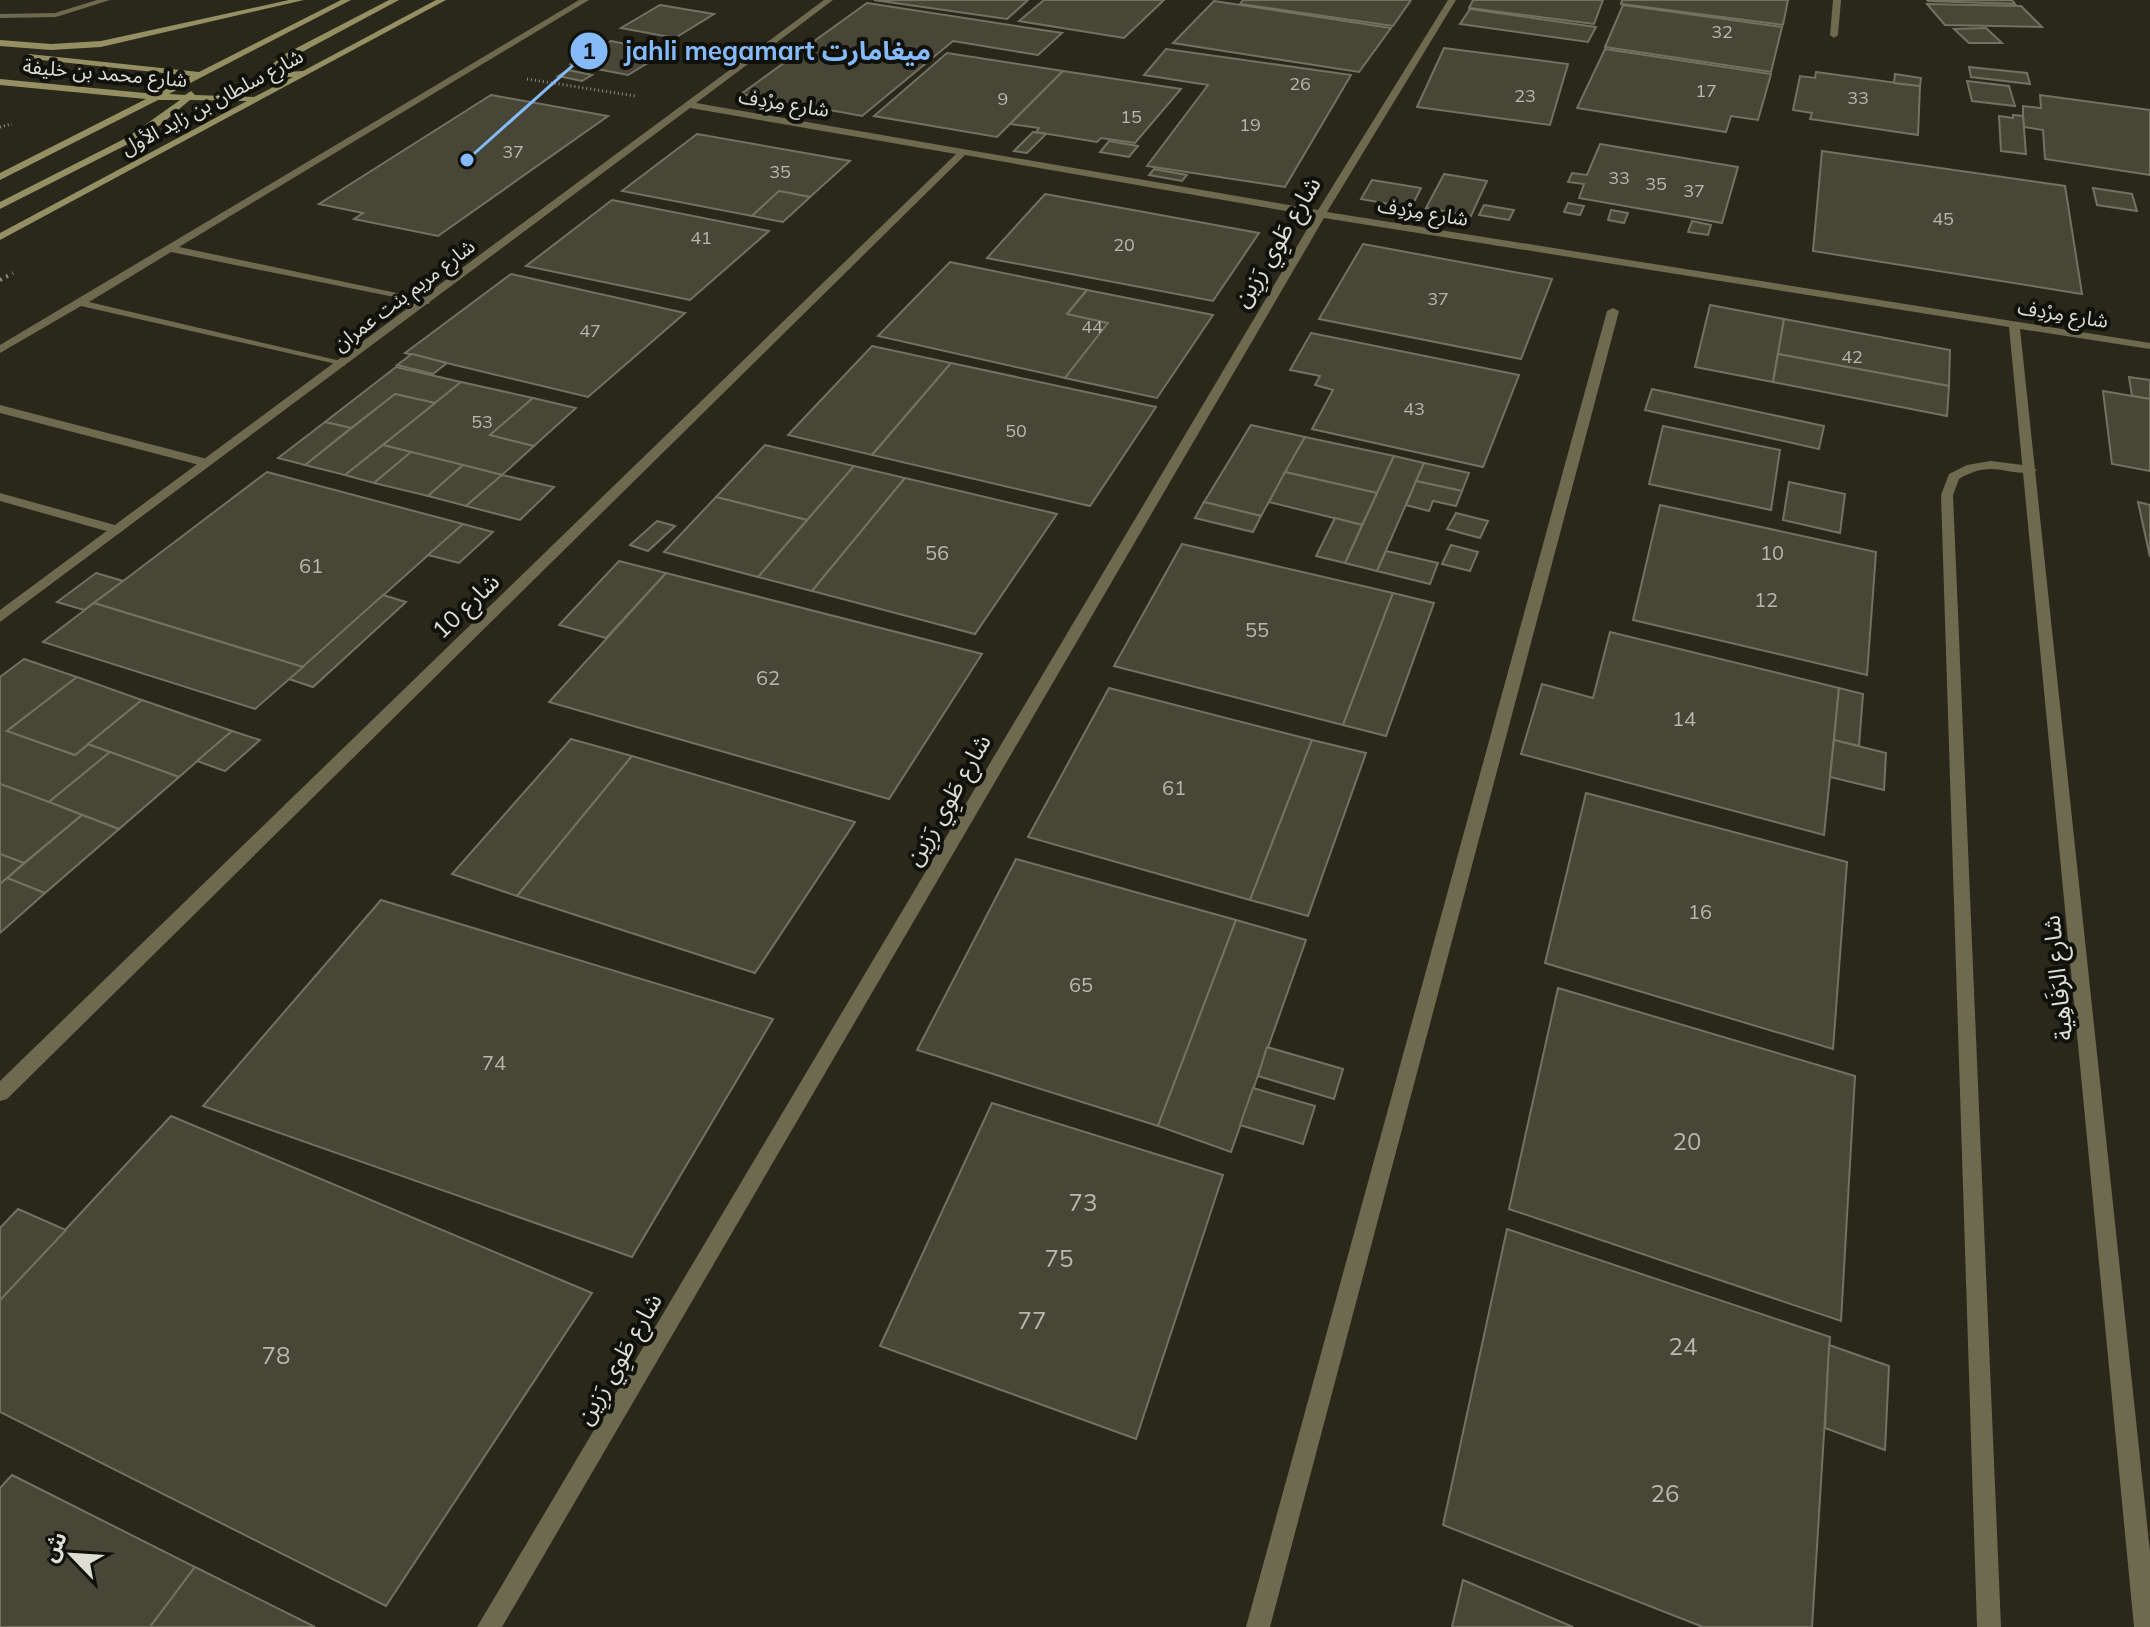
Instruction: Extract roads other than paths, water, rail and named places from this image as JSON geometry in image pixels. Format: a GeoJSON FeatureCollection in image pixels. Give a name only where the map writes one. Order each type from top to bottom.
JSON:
{"type":"FeatureCollection","features":[{"type":"Feature","properties":{"kind":"main road"},"geometry":{"type":"LineString","coordinates":[[0,43],[51,47],[101,44],[300,0]]}},
{"type":"Feature","properties":{"kind":"main road","name":"شارع سلطان بن زايد الأول"},"geometry":{"type":"LineString","coordinates":[[0,177],[347,0]]}},
{"type":"Feature","properties":{"kind":"main road"},"geometry":{"type":"LineString","coordinates":[[309,71],[284,75],[271,69],[286,57],[395,0]]}},
{"type":"Feature","properties":{"kind":"main road","name":"شارع سلطان بن زايد الأول"},"geometry":{"type":"LineString","coordinates":[[0,237],[442,0]]}},
{"type":"Feature","properties":{"kind":"main road","name":"شارع محمد بن خليفة"},"geometry":{"type":"LineString","coordinates":[[0,53],[197,74]]}},
{"type":"Feature","properties":{"kind":"main road"},"geometry":{"type":"LineString","coordinates":[[0,206],[143,130],[189,98],[197,74]]}},
{"type":"Feature","properties":{"kind":"main road","name":"شارع محمد بن خليفة"},"geometry":{"type":"LineString","coordinates":[[0,82],[156,97],[256,98]]}},
{"type":"Feature","properties":{"kind":"street"},"geometry":{"type":"LineString","coordinates":[[0,16],[56,15],[106,0]]}},
{"type":"Feature","properties":{"kind":"street"},"geometry":{"type":"LineString","coordinates":[[0,350],[585,0]]}},
{"type":"Feature","properties":{"kind":"street","name":"شارع مريم بنت عمران"},"geometry":{"type":"LineString","coordinates":[[0,617],[829,0]]}},
{"type":"Feature","properties":{"kind":"street","name":"شارع طَوِي رَزِين"},"geometry":{"type":"LineString","coordinates":[[489,1627],[1321,214],[1452,0]]}},
{"type":"Feature","properties":{"kind":"street"},"geometry":{"type":"LineString","coordinates":[[1834,35],[1837,0]]}},
{"type":"Feature","properties":{"kind":"street","name":"شارع مِرْدِف"},"geometry":{"type":"LineString","coordinates":[[691,105],[1321,214],[2150,346]]}},
{"type":"Feature","properties":{"kind":"street","name":"شارع 10"},"geometry":{"type":"LineString","coordinates":[[0,1093],[964,151]]}},
{"type":"Feature","properties":{"kind":"street"},"geometry":{"type":"LineString","coordinates":[[172,249],[425,302]]}},
{"type":"Feature","properties":{"kind":"street"},"geometry":{"type":"LineString","coordinates":[[81,303],[341,364]]}},
{"type":"Feature","properties":{"kind":"street"},"geometry":{"type":"LineString","coordinates":[[1258,1627],[1613,311]]}},
{"type":"Feature","properties":{"kind":"street","name":"شارع الرَفَاهِية"},"geometry":{"type":"LineString","coordinates":[[2014,325],[2146,1627]]}},
{"type":"Feature","properties":{"kind":"street"},"geometry":{"type":"LineString","coordinates":[[0,409],[207,463]]}},
{"type":"Feature","properties":{"kind":"street"},"geometry":{"type":"LineString","coordinates":[[1989,1627],[1947,495],[1953,477],[1976,466],[1993,464],[2031,470]]}},
{"type":"Feature","properties":{"kind":"street"},"geometry":{"type":"LineString","coordinates":[[0,497],[117,530]]}},
{"type":"Feature","properties":{"kind":"place","name":"jahli megamart ميغامارت"},"geometry":{"type":"Point","coordinates":[467,160]}}]}
